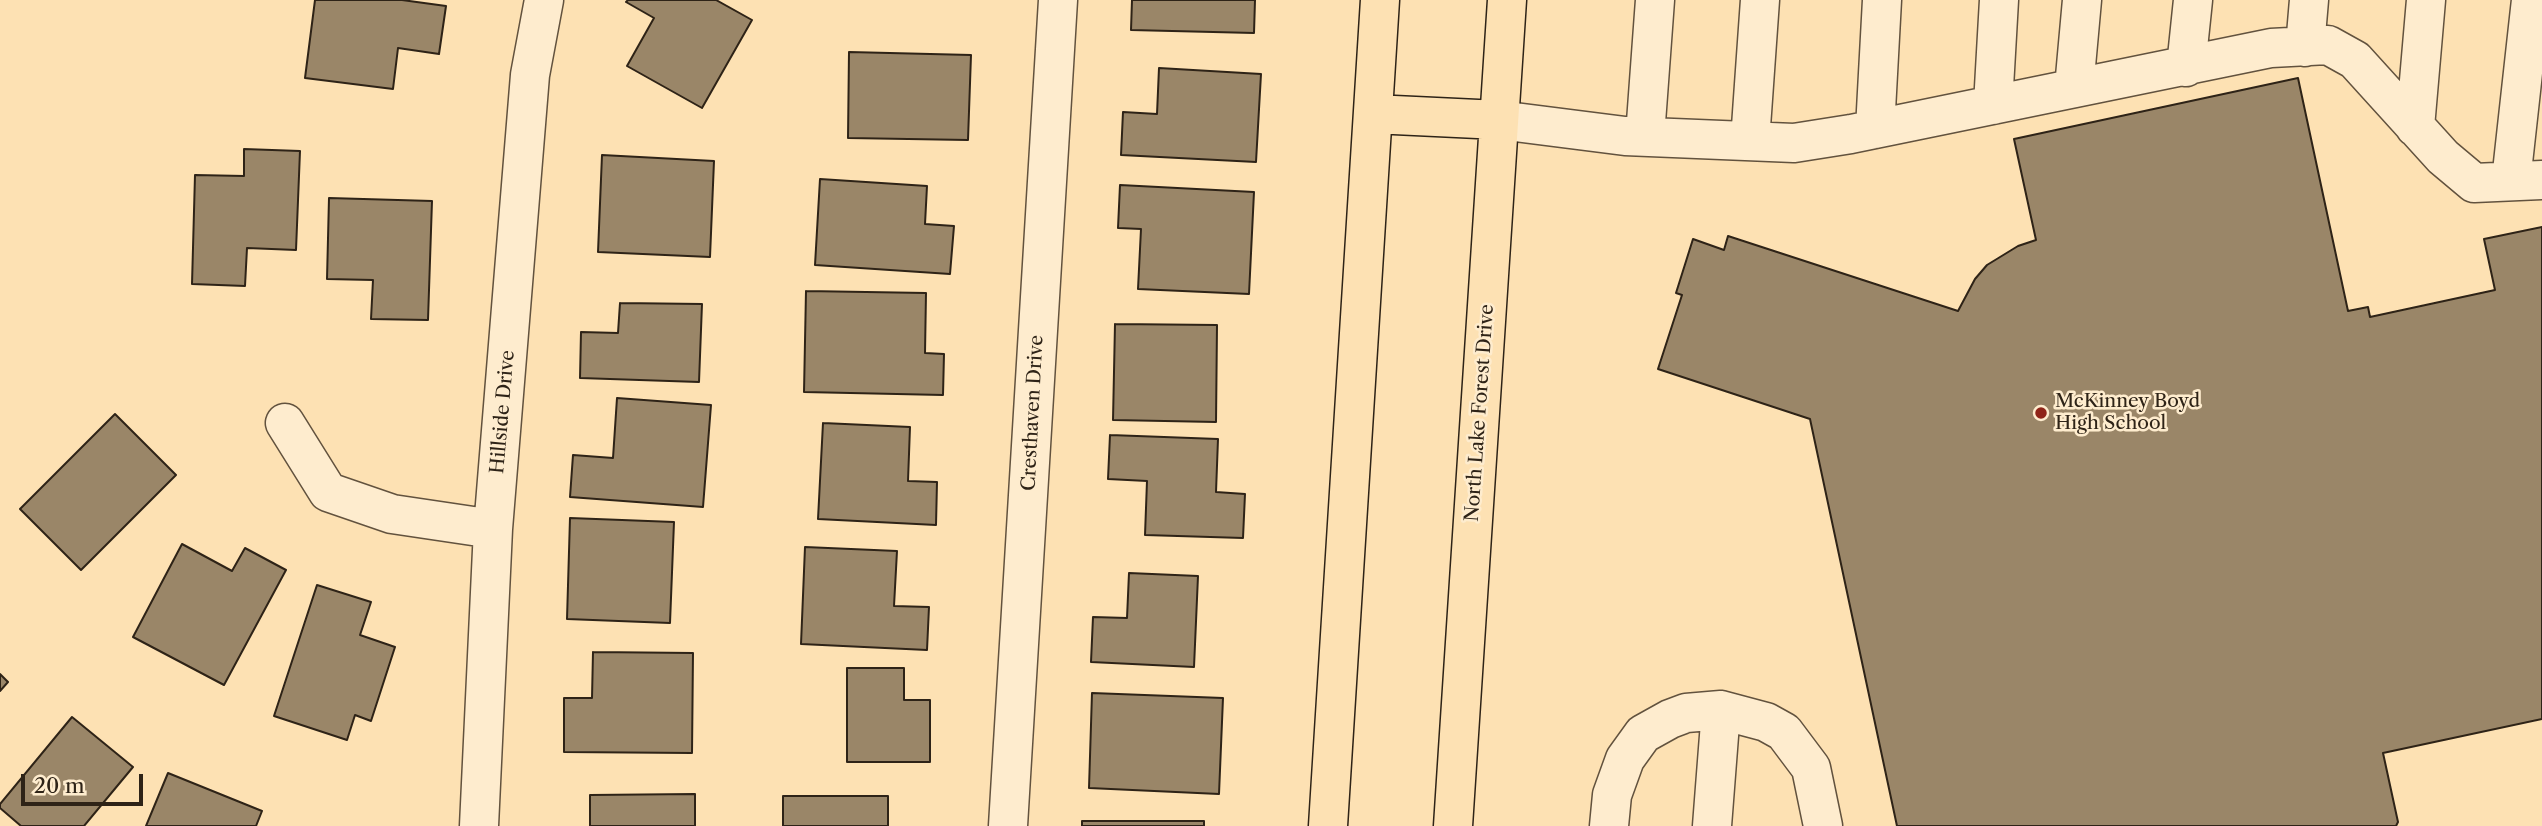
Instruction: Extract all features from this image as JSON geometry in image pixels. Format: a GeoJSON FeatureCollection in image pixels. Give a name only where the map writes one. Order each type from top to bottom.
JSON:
{"type":"FeatureCollection","features":[{"type":"Feature","properties":{"kind":"main road"},"geometry":{"type":"LineString","coordinates":[[1328,826],[1380,0]]}},
{"type":"Feature","properties":{"kind":"main road","name":"North Lake Forest Drive"},"geometry":{"type":"LineString","coordinates":[[1453,826],[1507,0]]}},
{"type":"Feature","properties":{"kind":"main road"},"geometry":{"type":"LineString","coordinates":[[1373,114],[1499,120]]}},
{"type":"Feature","properties":{"kind":"street","name":"Hillside Drive"},"geometry":{"type":"LineString","coordinates":[[479,826],[493,529],[530,75],[544,0]]}},
{"type":"Feature","properties":{"kind":"street","name":"Cresthaven Drive"},"geometry":{"type":"LineString","coordinates":[[1008,826],[1058,0]]}},
{"type":"Feature","properties":{"kind":"street"},"geometry":{"type":"LineString","coordinates":[[1645,136],[1654,0]]}},
{"type":"Feature","properties":{"kind":"street"},"geometry":{"type":"LineString","coordinates":[[1750,141],[1760,0]]}},
{"type":"Feature","properties":{"kind":"street"},"geometry":{"type":"LineString","coordinates":[[1875,130],[1882,0]]}},
{"type":"Feature","properties":{"kind":"street"},"geometry":{"type":"LineString","coordinates":[[1993,105],[1999,0]]}},
{"type":"Feature","properties":{"kind":"street"},"geometry":{"type":"LineString","coordinates":[[2074,88],[2082,0]]}},
{"type":"Feature","properties":{"kind":"street"},"geometry":{"type":"LineString","coordinates":[[2186,67],[2193,0]]}},
{"type":"Feature","properties":{"kind":"street"},"geometry":{"type":"LineString","coordinates":[[2305,47],[2309,0]]}},
{"type":"Feature","properties":{"kind":"street"},"geometry":{"type":"LineString","coordinates":[[2416,127],[2426,0]]}},
{"type":"Feature","properties":{"kind":"street"},"geometry":{"type":"LineString","coordinates":[[1499,120],[1645,136],[1794,143],[1875,130],[2271,48],[2328,45],[2355,60],[2443,157],[2474,183],[2527,181],[2531,0]]}},
{"type":"Feature","properties":{"kind":"street"},"geometry":{"type":"LineString","coordinates":[[285,423],[328,492],[391,513],[493,529]]}},
{"type":"Feature","properties":{"kind":"street"},"geometry":{"type":"LineString","coordinates":[[1712,826],[1721,710]]}},
{"type":"Feature","properties":{"kind":"street"},"geometry":{"type":"LineString","coordinates":[[1609,826],[1612,795],[1625,759],[1643,734],[1686,713],[1721,710],[1766,722],[1784,732],[1811,768],[1824,826]]}},
{"type":"Feature","properties":{"kind":"building"},"geometry":{"type":"Polygon","coordinates":[[[315,0],[402,0],[446,6],[439,54],[398,48],[393,89],[305,78],[315,0]]]}},
{"type":"Feature","properties":{"kind":"building"},"geometry":{"type":"Polygon","coordinates":[[[716,0],[752,20],[702,108],[627,66],[654,18],[626,2],[716,0]]]}},
{"type":"Feature","properties":{"kind":"building"},"geometry":{"type":"Polygon","coordinates":[[[1132,0],[1255,0],[1254,33],[1131,30],[1132,0]]]}},
{"type":"Feature","properties":{"kind":"building"},"geometry":{"type":"Polygon","coordinates":[[[849,52],[971,55],[968,140],[848,138],[849,52]]]}},
{"type":"Feature","properties":{"kind":"building"},"geometry":{"type":"Polygon","coordinates":[[[1159,68],[1261,74],[1256,162],[1121,155],[1123,112],[1157,114],[1159,68]]]}},
{"type":"Feature","properties":{"kind":"building"},"geometry":{"type":"Polygon","coordinates":[[[2298,78],[2348,311],[2368,307],[2370,317],[2495,290],[2484,239],[2542,227],[2542,719],[2383,753],[2398,822],[2396,826],[1897,826],[1810,419],[1658,369],[1682,295],[1676,293],[1693,239],[1724,250],[1728,236],[1958,311],[1975,279],[1987,265],[2018,246],[2036,240],[2014,139],[2298,78]]]}},
{"type":"Feature","properties":{"kind":"building"},"geometry":{"type":"Polygon","coordinates":[[[244,149],[300,151],[296,250],[247,248],[245,286],[192,284],[195,175],[244,176],[244,149]]]}},
{"type":"Feature","properties":{"kind":"building"},"geometry":{"type":"Polygon","coordinates":[[[602,155],[714,161],[710,257],[598,252],[602,155]]]}},
{"type":"Feature","properties":{"kind":"building"},"geometry":{"type":"Polygon","coordinates":[[[820,179],[927,186],[925,224],[954,226],[950,274],[815,265],[820,179]]]}},
{"type":"Feature","properties":{"kind":"building"},"geometry":{"type":"Polygon","coordinates":[[[1120,185],[1254,192],[1249,294],[1138,289],[1141,229],[1118,228],[1120,185]]]}},
{"type":"Feature","properties":{"kind":"building"},"geometry":{"type":"Polygon","coordinates":[[[329,198],[432,201],[428,320],[371,319],[373,280],[327,279],[329,198]]]}},
{"type":"Feature","properties":{"kind":"building"},"geometry":{"type":"Polygon","coordinates":[[[806,291],[926,293],[925,353],[944,354],[943,395],[804,392],[806,291]]]}},
{"type":"Feature","properties":{"kind":"building"},"geometry":{"type":"Polygon","coordinates":[[[620,303],[702,304],[699,382],[580,378],[581,332],[618,333],[620,303]]]}},
{"type":"Feature","properties":{"kind":"building"},"geometry":{"type":"Polygon","coordinates":[[[1115,324],[1217,325],[1216,422],[1113,420],[1115,324]]]}},
{"type":"Feature","properties":{"kind":"building"},"geometry":{"type":"Polygon","coordinates":[[[617,398],[711,405],[703,507],[570,497],[573,455],[613,458],[617,398]]]}},
{"type":"Feature","properties":{"kind":"building"},"geometry":{"type":"Polygon","coordinates":[[[115,414],[176,475],[81,570],[20,509],[115,414]]]}},
{"type":"Feature","properties":{"kind":"building"},"geometry":{"type":"Polygon","coordinates":[[[823,423],[910,427],[908,481],[937,482],[936,525],[818,519],[823,423]]]}},
{"type":"Feature","properties":{"kind":"building"},"geometry":{"type":"Polygon","coordinates":[[[1110,435],[1218,439],[1216,492],[1245,494],[1243,538],[1145,535],[1147,481],[1108,479],[1110,435]]]}},
{"type":"Feature","properties":{"kind":"building"},"geometry":{"type":"Polygon","coordinates":[[[570,518],[674,522],[670,623],[567,619],[570,518]]]}},
{"type":"Feature","properties":{"kind":"building"},"geometry":{"type":"Polygon","coordinates":[[[182,544],[232,571],[245,548],[286,570],[224,685],[133,637],[182,544]]]}},
{"type":"Feature","properties":{"kind":"building"},"geometry":{"type":"Polygon","coordinates":[[[805,547],[897,551],[894,606],[929,607],[927,650],[801,644],[805,547]]]}},
{"type":"Feature","properties":{"kind":"building"},"geometry":{"type":"Polygon","coordinates":[[[1129,573],[1198,576],[1194,667],[1091,662],[1093,617],[1127,618],[1129,573]]]}},
{"type":"Feature","properties":{"kind":"building"},"geometry":{"type":"Polygon","coordinates":[[[317,585],[371,602],[360,635],[395,647],[371,721],[355,715],[347,740],[274,716],[317,585]]]}},
{"type":"Feature","properties":{"kind":"building"},"geometry":{"type":"Polygon","coordinates":[[[593,652],[693,653],[692,753],[564,752],[564,698],[592,698],[593,652]]]}},
{"type":"Feature","properties":{"kind":"building"},"geometry":{"type":"Polygon","coordinates":[[[847,668],[904,668],[904,700],[930,700],[930,762],[847,762],[847,668]]]}},
{"type":"Feature","properties":{"kind":"building"},"geometry":{"type":"Polygon","coordinates":[[[0,674],[8,682],[0,691],[0,674]]]}},
{"type":"Feature","properties":{"kind":"building"},"geometry":{"type":"Polygon","coordinates":[[[1092,693],[1223,698],[1219,794],[1089,788],[1092,693]]]}},
{"type":"Feature","properties":{"kind":"building"},"geometry":{"type":"Polygon","coordinates":[[[72,717],[133,767],[84,826],[21,826],[0,808],[0,804],[72,717]]]}},
{"type":"Feature","properties":{"kind":"building"},"geometry":{"type":"Polygon","coordinates":[[[168,773],[262,811],[256,826],[146,826],[168,773]]]}},
{"type":"Feature","properties":{"kind":"building"},"geometry":{"type":"Polygon","coordinates":[[[695,794],[695,826],[590,826],[590,795],[695,794]]]}},
{"type":"Feature","properties":{"kind":"building"},"geometry":{"type":"Polygon","coordinates":[[[783,796],[888,796],[888,826],[783,826],[783,796]]]}},
{"type":"Feature","properties":{"kind":"building"},"geometry":{"type":"Polygon","coordinates":[[[1082,821],[1204,821],[1204,826],[1082,826],[1082,821]]]}},
{"type":"Feature","properties":{"kind":"place","name":"McKinney Boyd High School"},"geometry":{"type":"Point","coordinates":[2041,413]}}]}
